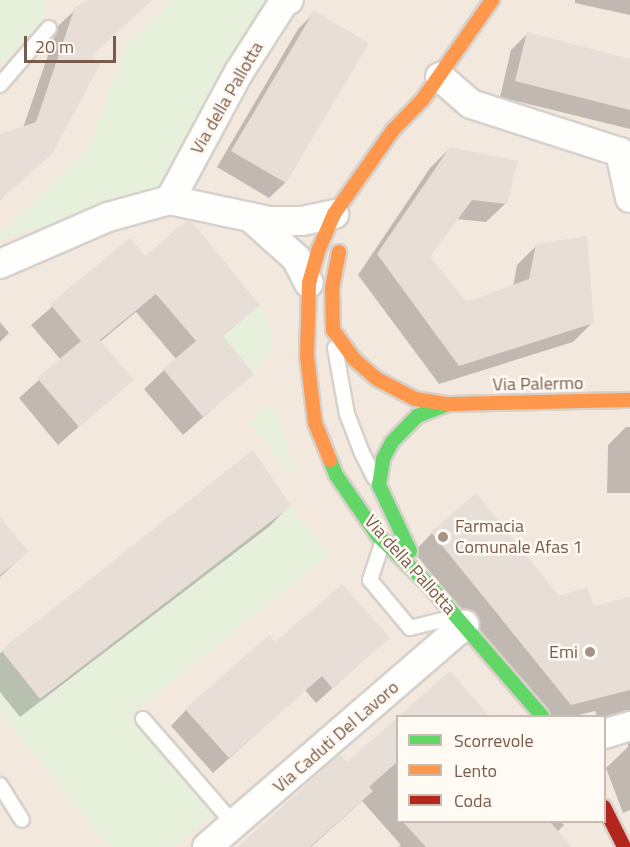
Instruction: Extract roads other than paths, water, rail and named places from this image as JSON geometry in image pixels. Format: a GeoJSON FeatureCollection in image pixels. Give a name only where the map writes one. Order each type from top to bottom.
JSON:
{"type":"FeatureCollection","features":[{"type":"Feature","properties":{"kind":"main road","name":"Via della Pallotta"},"geometry":{"type":"LineString","coordinates":[[492,0],[432,88],[393,130],[340,225],[318,251],[309,283],[307,356],[315,423],[336,475],[383,540],[428,584],[540,715]]}},
{"type":"Feature","properties":{"kind":"main road"},"geometry":{"type":"LineString","coordinates":[[405,141],[432,88]]}},
{"type":"Feature","properties":{"kind":"main road"},"geometry":{"type":"LineString","coordinates":[[340,225],[332,288],[333,330],[354,359],[376,379],[415,399],[448,404]]}},
{"type":"Feature","properties":{"kind":"main road","name":"Via Palermo"},"geometry":{"type":"LineString","coordinates":[[448,404],[630,400]]}},
{"type":"Feature","properties":{"kind":"main road"},"geometry":{"type":"LineString","coordinates":[[428,584],[390,513],[379,485],[383,459],[392,442],[417,416],[448,404]]}},
{"type":"Feature","properties":{"kind":"main road"},"geometry":{"type":"LineString","coordinates":[[606,811],[624,847]]}},
{"type":"Feature","properties":{"kind":"street","name":"Via della Pallotta"},"geometry":{"type":"LineString","coordinates":[[170,200],[239,72],[286,1]]}},
{"type":"Feature","properties":{"kind":"street"},"geometry":{"type":"LineString","coordinates":[[432,88],[471,104],[620,152],[630,198]]}},
{"type":"Feature","properties":{"kind":"street"},"geometry":{"type":"LineString","coordinates":[[0,264],[108,217],[170,200],[280,221],[340,225]]}},
{"type":"Feature","properties":{"kind":"street"},"geometry":{"type":"LineString","coordinates":[[246,214],[276,237],[296,258],[309,283]]}},
{"type":"Feature","properties":{"kind":"street","name":"Via Caduti Del Lavoro"},"geometry":{"type":"LineString","coordinates":[[207,847],[460,621]]}},
{"type":"Feature","properties":{"kind":"street"},"geometry":{"type":"LineString","coordinates":[[606,733],[630,726]]}},
{"type":"Feature","properties":{"kind":"lane"},"geometry":{"type":"LineString","coordinates":[[0,85],[49,28]]}},
{"type":"Feature","properties":{"kind":"lane"},"geometry":{"type":"LineString","coordinates":[[333,330],[347,414],[362,453],[379,485]]}},
{"type":"Feature","properties":{"kind":"lane"},"geometry":{"type":"LineString","coordinates":[[383,540],[370,580],[410,628],[460,621]]}},
{"type":"Feature","properties":{"kind":"lane"},"geometry":{"type":"LineString","coordinates":[[143,719],[234,824]]}},
{"type":"Feature","properties":{"kind":"lane"},"geometry":{"type":"LineString","coordinates":[[0,785],[22,820]]}},
{"type":"Feature","properties":{"kind":"place","name":"Farmacia Comunale Afas 1"},"geometry":{"type":"Point","coordinates":[443,537]}},
{"type":"Feature","properties":{"kind":"place","name":"Emi"},"geometry":{"type":"Point","coordinates":[590,652]}}]}
